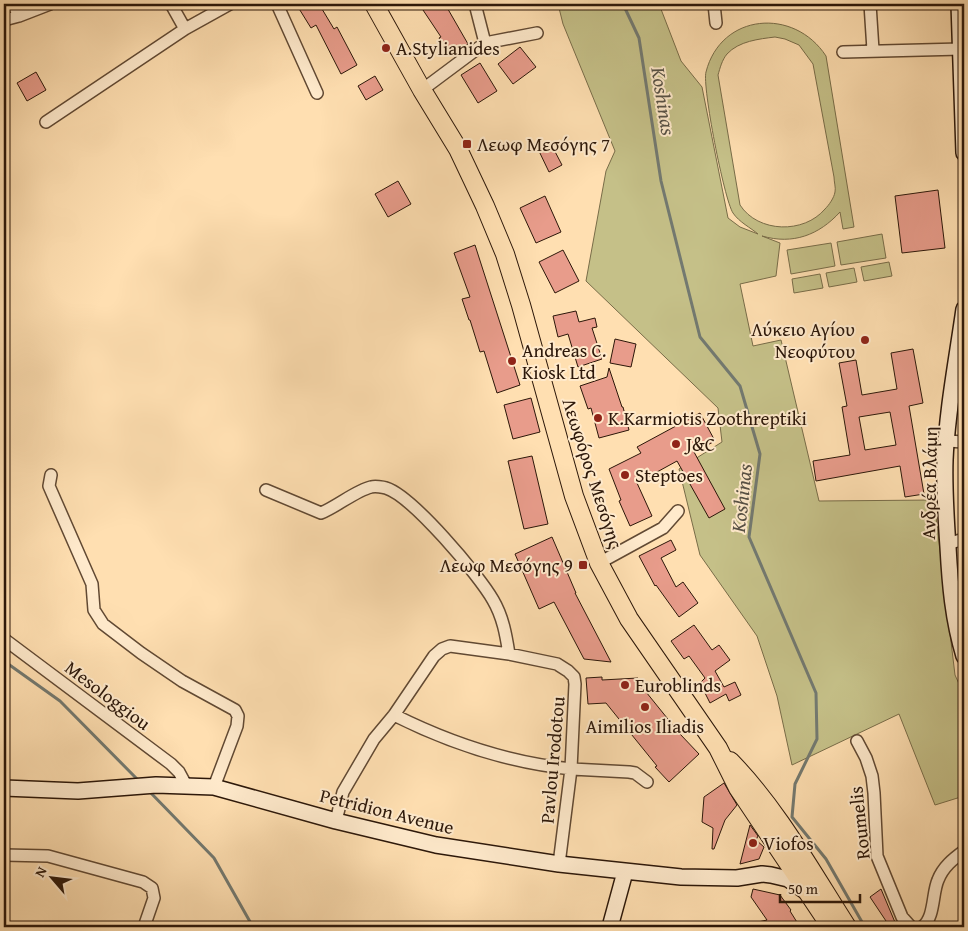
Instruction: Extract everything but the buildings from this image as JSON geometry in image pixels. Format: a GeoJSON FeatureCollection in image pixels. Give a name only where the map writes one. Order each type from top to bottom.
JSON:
{"type":"FeatureCollection","features":[{"type":"Feature","properties":{"kind":"main road","name":"Λεωφόρος Μεσόγης"},"geometry":{"type":"LineString","coordinates":[[374,4],[422,90],[458,149],[505,254],[574,496],[599,563],[629,619],[718,748],[738,788],[831,927]]}},
{"type":"Feature","properties":{"kind":"main road","name":"Λεωφόρος Μεσόγης"},"geometry":{"type":"LineString","coordinates":[[718,748],[746,777],[780,823],[847,927]]}},
{"type":"Feature","properties":{"kind":"street"},"geometry":{"type":"LineString","coordinates":[[13,4],[19,16]]}},
{"type":"Feature","properties":{"kind":"street"},"geometry":{"type":"LineString","coordinates":[[4,20],[50,4]]}},
{"type":"Feature","properties":{"kind":"street"},"geometry":{"type":"LineString","coordinates":[[171,4],[185,29]]}},
{"type":"Feature","properties":{"kind":"street"},"geometry":{"type":"LineString","coordinates":[[46,122],[185,29],[230,4]]}},
{"type":"Feature","properties":{"kind":"street"},"geometry":{"type":"LineString","coordinates":[[277,4],[317,93]]}},
{"type":"Feature","properties":{"kind":"street"},"geometry":{"type":"LineString","coordinates":[[476,4],[486,43]]}},
{"type":"Feature","properties":{"kind":"street"},"geometry":{"type":"LineString","coordinates":[[714,4],[716,23]]}},
{"type":"Feature","properties":{"kind":"street"},"geometry":{"type":"LineString","coordinates":[[870,4],[873,50]]}},
{"type":"Feature","properties":{"kind":"street"},"geometry":{"type":"LineString","coordinates":[[959,4],[962,23],[964,153]]}},
{"type":"Feature","properties":{"kind":"street"},"geometry":{"type":"LineString","coordinates":[[422,90],[486,43],[537,33]]}},
{"type":"Feature","properties":{"kind":"street"},"geometry":{"type":"LineString","coordinates":[[843,52],[961,49]]}},
{"type":"Feature","properties":{"kind":"street","name":"Ανδρέα Βλάμη"},"geometry":{"type":"LineString","coordinates":[[964,309],[947,441],[945,480],[947,544],[954,620],[964,656]]}},
{"type":"Feature","properties":{"kind":"street"},"geometry":{"type":"LineString","coordinates":[[947,441],[964,442]]}},
{"type":"Feature","properties":{"kind":"street"},"geometry":{"type":"LineString","coordinates":[[51,475],[49,486],[92,584],[94,610],[103,624],[182,681],[235,710],[238,716],[237,726],[214,787]]}},
{"type":"Feature","properties":{"kind":"street"},"geometry":{"type":"LineString","coordinates":[[266,490],[321,513],[371,486],[386,488],[402,497],[462,557],[493,599],[502,621],[509,654]]}},
{"type":"Feature","properties":{"kind":"street"},"geometry":{"type":"LineString","coordinates":[[599,563],[663,528],[678,511]]}},
{"type":"Feature","properties":{"kind":"street"},"geometry":{"type":"LineString","coordinates":[[947,544],[964,539]]}},
{"type":"Feature","properties":{"kind":"street","name":"Mesologgiou"},"geometry":{"type":"LineString","coordinates":[[4,639],[171,764],[179,772],[181,785]]}},
{"type":"Feature","properties":{"kind":"street","name":"Pavlou Irodotou"},"geometry":{"type":"LineString","coordinates":[[394,715],[424,670],[442,649],[450,646],[509,654],[557,664],[563,667],[574,677],[575,684],[572,769],[559,864]]}},
{"type":"Feature","properties":{"kind":"street"},"geometry":{"type":"LineString","coordinates":[[336,821],[343,792],[374,739],[394,715],[430,733],[480,751],[572,769],[629,772],[647,782]]}},
{"type":"Feature","properties":{"kind":"street","name":"Roumelis"},"geometry":{"type":"LineString","coordinates":[[857,741],[866,758],[872,776],[878,856],[902,917],[911,927]]}},
{"type":"Feature","properties":{"kind":"street","name":"Petridion Avenue"},"geometry":{"type":"LineString","coordinates":[[4,788],[78,790],[181,785],[214,787],[336,821],[436,846],[625,872],[713,879],[762,874],[780,876],[804,890],[818,908]]}},
{"type":"Feature","properties":{"kind":"street"},"geometry":{"type":"LineString","coordinates":[[762,874],[770,868],[776,858],[778,848],[774,841]]}},
{"type":"Feature","properties":{"kind":"street"},"geometry":{"type":"LineString","coordinates":[[925,924],[938,879],[946,866],[964,851]]}},
{"type":"Feature","properties":{"kind":"street"},"geometry":{"type":"LineString","coordinates":[[4,855],[48,856],[143,882],[152,888],[154,898],[144,927]]}},
{"type":"Feature","properties":{"kind":"street"},"geometry":{"type":"LineString","coordinates":[[610,927],[625,872]]}},
{"type":"Feature","properties":{"kind":"shaded area"},"geometry":{"type":"Polygon","coordinates":[[[558,4],[659,4],[681,61],[702,87],[728,218],[740,227],[758,234],[733,213],[729,203],[719,166],[710,119],[706,72],[714,52],[727,38],[742,28],[760,24],[778,24],[796,30],[812,40],[826,56],[854,227],[843,229],[840,212],[823,227],[805,236],[784,239],[762,236],[780,243],[776,276],[740,284],[753,346],[781,340],[819,501],[934,500],[955,675],[964,695],[964,796],[935,805],[899,714],[792,765],[777,696],[757,636],[700,555],[679,469],[722,442],[718,408],[586,281],[606,171],[615,151],[563,24],[558,4]],[[775,37],[750,41],[737,46],[725,56],[718,75],[740,205],[758,221],[781,227],[805,223],[816,217],[830,203],[834,197],[835,190],[813,64],[799,45],[775,37]]]}},
{"type":"Feature","properties":{"kind":"shaded area"},"geometry":{"type":"Polygon","coordinates":[[[882,234],[886,258],[841,265],[837,242],[882,234]]]}},
{"type":"Feature","properties":{"kind":"shaded area"},"geometry":{"type":"Polygon","coordinates":[[[831,243],[835,266],[791,274],[787,250],[831,243]]]}},
{"type":"Feature","properties":{"kind":"shaded area"},"geometry":{"type":"Polygon","coordinates":[[[889,262],[892,276],[864,281],[861,267],[889,262]]]}},
{"type":"Feature","properties":{"kind":"shaded area"},"geometry":{"type":"Polygon","coordinates":[[[854,268],[857,282],[829,287],[826,273],[854,268]]]}},
{"type":"Feature","properties":{"kind":"shaded area"},"geometry":{"type":"Polygon","coordinates":[[[820,274],[823,288],[794,293],[792,279],[820,274]]]}},
{"type":"Feature","properties":{"kind":"waterway","name":"Koshinas"},"geometry":{"type":"LineString","coordinates":[[623,4],[639,38],[661,181],[700,337],[740,386],[760,454],[749,537],[816,693],[817,739],[795,784],[792,817],[826,859],[862,922]]}},
{"type":"Feature","properties":{"kind":"waterway"},"geometry":{"type":"LineString","coordinates":[[4,661],[60,701],[139,781]]}},
{"type":"Feature","properties":{"kind":"waterway"},"geometry":{"type":"LineString","coordinates":[[149,791],[214,858],[253,927]]}},
{"type":"Feature","properties":{"kind":"place","name":"A.Stylianides"},"geometry":{"type":"Point","coordinates":[386,48]}},
{"type":"Feature","properties":{"kind":"place","name":"Λεωφ Μεσόγης 7"},"geometry":{"type":"Point","coordinates":[467,144]}},
{"type":"Feature","properties":{"kind":"place","name":"Λύκειο Αγίου Νεοφύτου"},"geometry":{"type":"Point","coordinates":[865,340]}},
{"type":"Feature","properties":{"kind":"place","name":"Andreas C. Kiosk Ltd"},"geometry":{"type":"Point","coordinates":[512,361]}},
{"type":"Feature","properties":{"kind":"place","name":"K.Karmiotis Zoothreptiki"},"geometry":{"type":"Point","coordinates":[598,418]}},
{"type":"Feature","properties":{"kind":"place","name":"J&C"},"geometry":{"type":"Point","coordinates":[676,444]}},
{"type":"Feature","properties":{"kind":"place","name":"Steptoes"},"geometry":{"type":"Point","coordinates":[625,475]}},
{"type":"Feature","properties":{"kind":"place","name":"Λεωφ Μεσόγης 9"},"geometry":{"type":"Point","coordinates":[583,565]}},
{"type":"Feature","properties":{"kind":"place","name":"Euroblinds"},"geometry":{"type":"Point","coordinates":[625,685]}},
{"type":"Feature","properties":{"kind":"place","name":"Aimilios Iliadis"},"geometry":{"type":"Point","coordinates":[645,707]}},
{"type":"Feature","properties":{"kind":"place","name":"Viofos"},"geometry":{"type":"Point","coordinates":[753,843]}}]}
